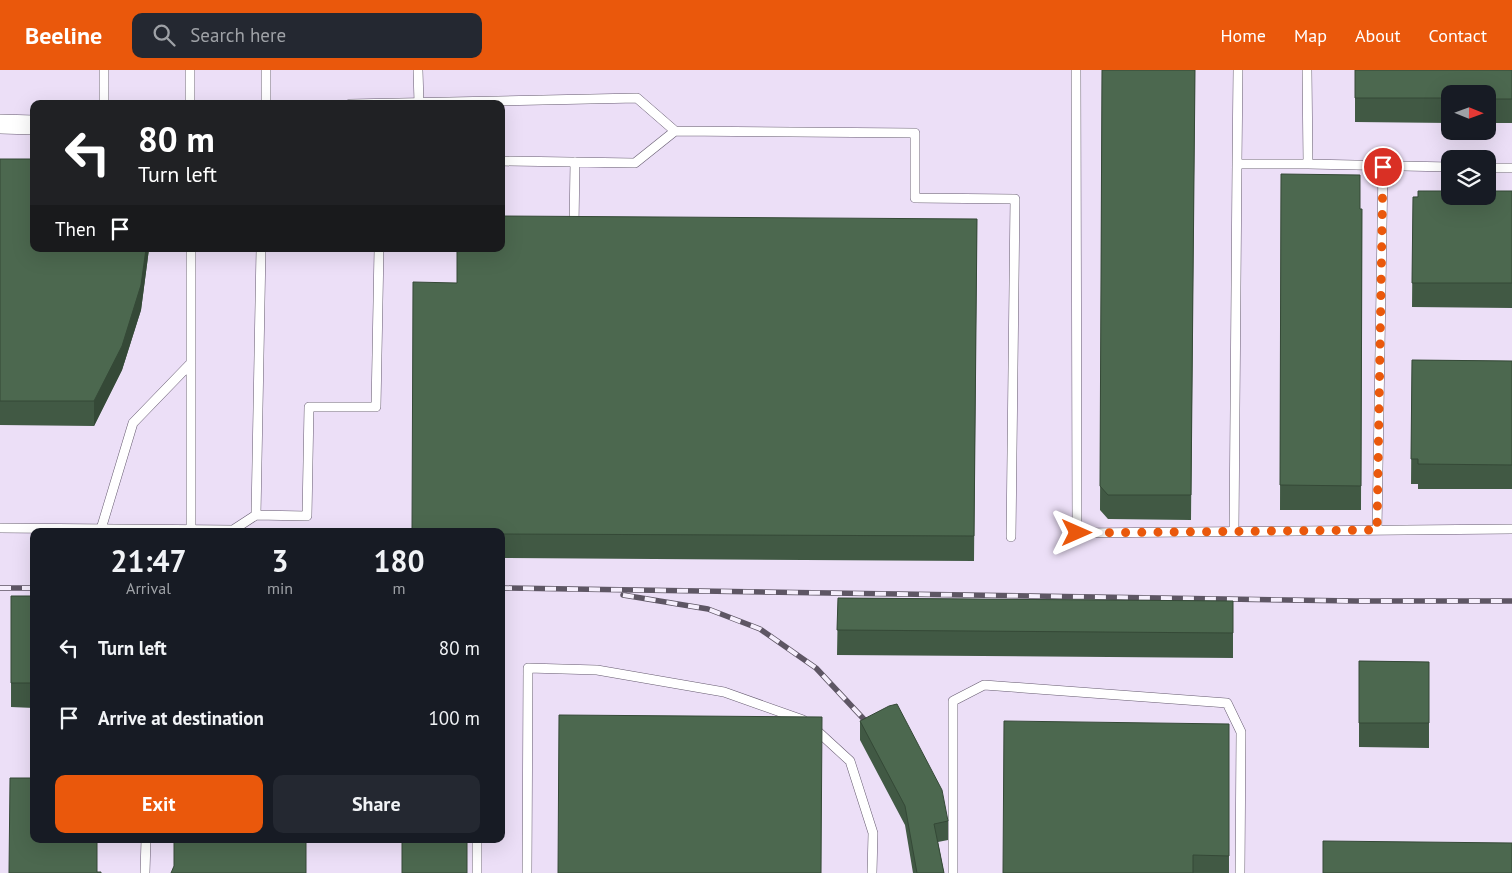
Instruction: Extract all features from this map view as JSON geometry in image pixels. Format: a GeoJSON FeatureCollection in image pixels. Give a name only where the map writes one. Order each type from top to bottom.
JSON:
{"type":"FeatureCollection","features":[{"type":"Feature","properties":{"kind":"street"},"geometry":{"type":"LineString","coordinates":[[0,124],[30,125]]}},
{"type":"Feature","properties":{"kind":"lane"},"geometry":{"type":"LineString","coordinates":[[104,70],[104,100]]}},
{"type":"Feature","properties":{"kind":"lane"},"geometry":{"type":"LineString","coordinates":[[190,70],[190,100]]}},
{"type":"Feature","properties":{"kind":"lane"},"geometry":{"type":"LineString","coordinates":[[266,70],[266,100]]}},
{"type":"Feature","properties":{"kind":"lane"},"geometry":{"type":"LineString","coordinates":[[418,70],[419,100]]}},
{"type":"Feature","properties":{"kind":"lane"},"geometry":{"type":"LineString","coordinates":[[1076,70],[1077,533],[1512,529]]}},
{"type":"Feature","properties":{"kind":"lane"},"geometry":{"type":"LineString","coordinates":[[1234,532],[1238,70]]}},
{"type":"Feature","properties":{"kind":"lane"},"geometry":{"type":"LineString","coordinates":[[1307,70],[1308,164]]}},
{"type":"Feature","properties":{"kind":"lane"},"geometry":{"type":"LineString","coordinates":[[505,101],[637,98],[675,131]]}},
{"type":"Feature","properties":{"kind":"lane"},"geometry":{"type":"LineString","coordinates":[[505,161],[635,163],[675,131],[915,133],[915,198],[1015,199],[1011,536]]}},
{"type":"Feature","properties":{"kind":"lane"},"geometry":{"type":"LineString","coordinates":[[574,228],[575,162]]}},
{"type":"Feature","properties":{"kind":"lane"},"geometry":{"type":"LineString","coordinates":[[1237,164],[1441,168]]}},
{"type":"Feature","properties":{"kind":"lane"},"geometry":{"type":"LineString","coordinates":[[1377,530],[1383,167]]}},
{"type":"Feature","properties":{"kind":"lane"},"geometry":{"type":"LineString","coordinates":[[1496,168],[1512,168]]}},
{"type":"Feature","properties":{"kind":"lane"},"geometry":{"type":"LineString","coordinates":[[190,252],[191,528]]}},
{"type":"Feature","properties":{"kind":"lane"},"geometry":{"type":"LineString","coordinates":[[256,515],[261,252]]}},
{"type":"Feature","properties":{"kind":"lane"},"geometry":{"type":"LineString","coordinates":[[236,528],[256,515],[307,516],[309,407],[376,407],[378,252]]}},
{"type":"Feature","properties":{"kind":"lane"},"geometry":{"type":"LineString","coordinates":[[101,528],[133,423],[191,363]]}},
{"type":"Feature","properties":{"kind":"lane"},"geometry":{"type":"LineString","coordinates":[[0,528],[30,528]]}},
{"type":"Feature","properties":{"kind":"lane"},"geometry":{"type":"LineString","coordinates":[[526,873],[528,668],[597,670],[724,692],[808,722],[850,761],[873,833],[872,873]]}},
{"type":"Feature","properties":{"kind":"lane"},"geometry":{"type":"LineString","coordinates":[[953,872],[953,701],[984,685],[1227,702],[1241,732],[1240,873]]}},
{"type":"Feature","properties":{"kind":"lane"},"geometry":{"type":"LineString","coordinates":[[145,873],[146,843]]}},
{"type":"Feature","properties":{"kind":"lane"},"geometry":{"type":"LineString","coordinates":[[477,843],[477,873]]}},
{"type":"Feature","properties":{"kind":"building"},"geometry":{"type":"Polygon","coordinates":[[[1102,70],[1195,70],[1191,495],[1108,495],[1100,486],[1102,70]]]}},
{"type":"Feature","properties":{"kind":"building"},"geometry":{"type":"Polygon","coordinates":[[[1355,70],[1512,70],[1512,99],[1496,99],[1496,85],[1441,85],[1441,98],[1355,98],[1355,70]]]}},
{"type":"Feature","properties":{"kind":"building"},"geometry":{"type":"Polygon","coordinates":[[[0,159],[30,159],[30,252],[146,252],[141,285],[122,346],[94,401],[0,401],[0,159]]]}},
{"type":"Feature","properties":{"kind":"building"},"geometry":{"type":"Polygon","coordinates":[[[1281,174],[1360,175],[1360,209],[1362,209],[1361,486],[1280,485],[1281,174]]]}},
{"type":"Feature","properties":{"kind":"building"},"geometry":{"type":"Polygon","coordinates":[[[1418,191],[1441,191],[1441,205],[1496,205],[1496,191],[1512,191],[1512,283],[1412,283],[1413,197],[1418,197],[1418,191]]]}},
{"type":"Feature","properties":{"kind":"building"},"geometry":{"type":"Polygon","coordinates":[[[505,216],[977,219],[974,536],[505,534],[505,528],[412,528],[413,282],[457,283],[457,252],[505,252],[505,216]]]}},
{"type":"Feature","properties":{"kind":"building"},"geometry":{"type":"Polygon","coordinates":[[[1412,360],[1512,361],[1512,465],[1418,464],[1418,459],[1411,459],[1412,360]]]}},
{"type":"Feature","properties":{"kind":"building"},"geometry":{"type":"Polygon","coordinates":[[[11,596],[30,596],[30,683],[11,683],[11,596]]]}},
{"type":"Feature","properties":{"kind":"building"},"geometry":{"type":"Polygon","coordinates":[[[838,598],[1233,601],[1233,633],[837,630],[838,598]]]}},
{"type":"Feature","properties":{"kind":"building"},"geometry":{"type":"Polygon","coordinates":[[[1359,661],[1429,662],[1429,723],[1359,723],[1359,661]]]}},
{"type":"Feature","properties":{"kind":"building"},"geometry":{"type":"Polygon","coordinates":[[[897,704],[942,790],[948,821],[934,824],[944,873],[917,873],[905,806],[860,721],[889,706],[897,704]]]}},
{"type":"Feature","properties":{"kind":"building"},"geometry":{"type":"Polygon","coordinates":[[[559,715],[822,717],[821,873],[558,873],[559,715]]]}},
{"type":"Feature","properties":{"kind":"building"},"geometry":{"type":"Polygon","coordinates":[[[1004,721],[1229,724],[1229,856],[1193,855],[1193,873],[1003,873],[1004,721]]]}},
{"type":"Feature","properties":{"kind":"building"},"geometry":{"type":"Polygon","coordinates":[[[10,778],[30,778],[30,843],[97,843],[97,872],[101,873],[9,873],[10,778]]]}},
{"type":"Feature","properties":{"kind":"building"},"geometry":{"type":"Polygon","coordinates":[[[1323,841],[1512,843],[1512,873],[1323,873],[1323,841]]]}},
{"type":"Feature","properties":{"kind":"building"},"geometry":{"type":"Polygon","coordinates":[[[174,843],[306,843],[306,873],[171,873],[174,866],[174,843]]]}},
{"type":"Feature","properties":{"kind":"building"},"geometry":{"type":"Polygon","coordinates":[[[402,843],[467,843],[467,873],[402,873],[402,843]]]}},
{"type":"Feature","properties":{"kind":"railway"},"geometry":{"type":"LineString","coordinates":[[0,588],[30,588]]}},
{"type":"Feature","properties":{"kind":"railway"},"geometry":{"type":"LineString","coordinates":[[505,588],[1356,601],[1512,601]]}},
{"type":"Feature","properties":{"kind":"railway"},"geometry":{"type":"LineString","coordinates":[[623,595],[708,609],[760,629],[816,668],[874,730]]}},
{"type":"Feature","properties":{"kind":"route"},"geometry":{"type":"LineString","coordinates":[[1077,533],[1377,530],[1383,167]]}}]}
